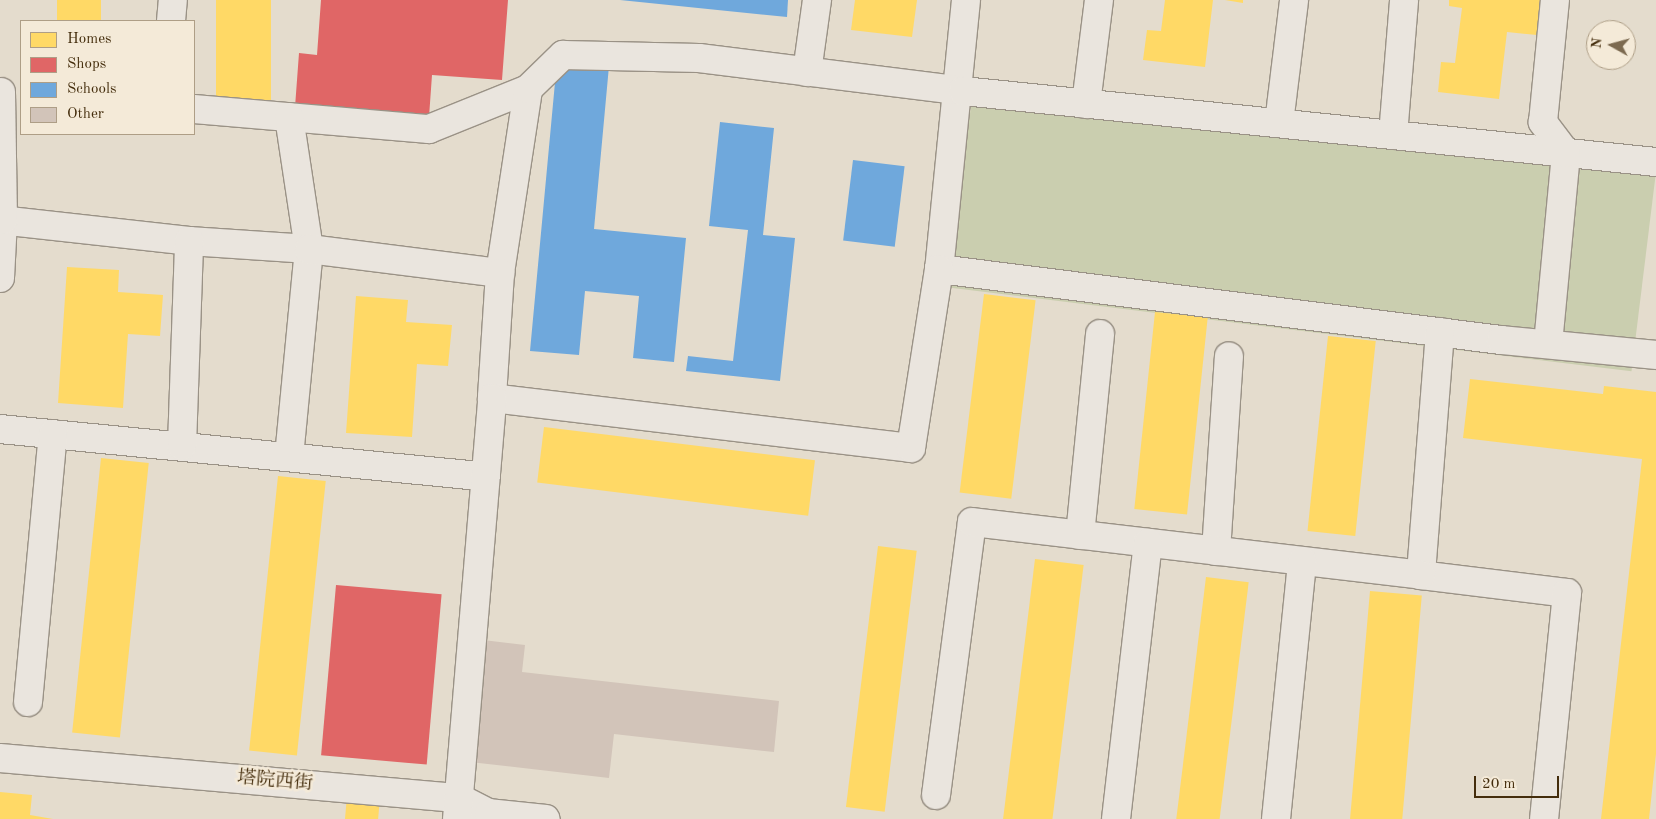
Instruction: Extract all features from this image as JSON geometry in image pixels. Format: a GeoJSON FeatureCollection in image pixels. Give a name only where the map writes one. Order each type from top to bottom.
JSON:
{"type":"FeatureCollection","features":[{"type":"Feature","properties":{"kind":"street"},"geometry":{"type":"LineString","coordinates":[[171,20],[173,0]]}},
{"type":"Feature","properties":{"kind":"street"},"geometry":{"type":"LineString","coordinates":[[807,72],[817,0]]}},
{"type":"Feature","properties":{"kind":"street"},"geometry":{"type":"LineString","coordinates":[[492,398],[911,448],[939,269],[955,90],[966,0]]}},
{"type":"Feature","properties":{"kind":"street"},"geometry":{"type":"LineString","coordinates":[[1086,104],[1099,0]]}},
{"type":"Feature","properties":{"kind":"street"},"geometry":{"type":"LineString","coordinates":[[1279,123],[1294,0]]}},
{"type":"Feature","properties":{"kind":"street"},"geometry":{"type":"LineString","coordinates":[[1394,135],[1404,0]]}},
{"type":"Feature","properties":{"kind":"street"},"geometry":{"type":"LineString","coordinates":[[1548,344],[1566,153],[1543,122],[1555,0]]}},
{"type":"Feature","properties":{"kind":"street"},"geometry":{"type":"LineString","coordinates":[[195,109],[429,129],[528,89],[563,55],[700,58],[955,90],[1656,162]]}},
{"type":"Feature","properties":{"kind":"street"},"geometry":{"type":"LineString","coordinates":[[458,808],[486,477],[500,273],[528,89]]}},
{"type":"Feature","properties":{"kind":"street"},"geometry":{"type":"LineString","coordinates":[[0,278],[8,93]]}},
{"type":"Feature","properties":{"kind":"street"},"geometry":{"type":"LineString","coordinates":[[289,118],[309,249],[289,457]]}},
{"type":"Feature","properties":{"kind":"street"},"geometry":{"type":"LineString","coordinates":[[2,220],[189,240],[309,249],[500,273]]}},
{"type":"Feature","properties":{"kind":"street"},"geometry":{"type":"LineString","coordinates":[[182,446],[189,240]]}},
{"type":"Feature","properties":{"kind":"street"},"geometry":{"type":"LineString","coordinates":[[939,269],[1440,332],[1656,355]]}},
{"type":"Feature","properties":{"kind":"street"},"geometry":{"type":"LineString","coordinates":[[1420,575],[1440,332]]}},
{"type":"Feature","properties":{"kind":"street"},"geometry":{"type":"LineString","coordinates":[[1080,535],[1100,334]]}},
{"type":"Feature","properties":{"kind":"street"},"geometry":{"type":"LineString","coordinates":[[1216,551],[1229,356]]}},
{"type":"Feature","properties":{"kind":"street"},"geometry":{"type":"LineString","coordinates":[[0,429],[486,477]]}},
{"type":"Feature","properties":{"kind":"street"},"geometry":{"type":"LineString","coordinates":[[28,702],[53,434]]}},
{"type":"Feature","properties":{"kind":"street"},"geometry":{"type":"LineString","coordinates":[[936,795],[972,522],[1567,593],[1544,819]]}},
{"type":"Feature","properties":{"kind":"street"},"geometry":{"type":"LineString","coordinates":[[1116,819],[1148,543]]}},
{"type":"Feature","properties":{"kind":"street"},"geometry":{"type":"LineString","coordinates":[[1276,819],[1302,561]]}},
{"type":"Feature","properties":{"kind":"street","name":"塔院西街"},"geometry":{"type":"LineString","coordinates":[[0,758],[546,819]]}},
{"type":"Feature","properties":{"kind":"green space"},"geometry":{"type":"Polygon","coordinates":[[[973,89],[1656,173],[1631,371],[949,288],[973,89]]]}},
{"type":"Feature","properties":{"kind":"building: Homes"},"geometry":{"type":"Polygon","coordinates":[[[57,0],[101,0],[101,20],[57,20],[57,0]]]}},
{"type":"Feature","properties":{"kind":"building: Homes"},"geometry":{"type":"Polygon","coordinates":[[[216,0],[271,0],[271,100],[216,100],[216,0]]]}},
{"type":"Feature","properties":{"kind":"building: Homes"},"geometry":{"type":"Polygon","coordinates":[[[855,0],[917,0],[912,37],[851,30],[855,0]]]}},
{"type":"Feature","properties":{"kind":"building: Homes"},"geometry":{"type":"Polygon","coordinates":[[[1165,0],[1213,0],[1205,67],[1143,60],[1147,30],[1161,31],[1165,0]]]}},
{"type":"Feature","properties":{"kind":"building: Homes"},"geometry":{"type":"Polygon","coordinates":[[[1225,0],[1243,0],[1243,3],[1225,0]]]}},
{"type":"Feature","properties":{"kind":"building: Homes"},"geometry":{"type":"Polygon","coordinates":[[[1449,0],[1541,0],[1537,35],[1507,32],[1499,99],[1438,92],[1441,62],[1455,63],[1462,8],[1449,6],[1449,0]]]}},
{"type":"Feature","properties":{"kind":"building: Homes"},"geometry":{"type":"Polygon","coordinates":[[[67,267],[119,270],[118,292],[163,295],[160,336],[128,334],[123,408],[58,403],[67,267]]]}},
{"type":"Feature","properties":{"kind":"building: Homes"},"geometry":{"type":"Polygon","coordinates":[[[984,294],[1036,300],[1011,499],[960,493],[984,294]]]}},
{"type":"Feature","properties":{"kind":"building: Homes"},"geometry":{"type":"Polygon","coordinates":[[[356,296],[408,300],[406,322],[452,325],[448,366],[417,364],[412,437],[346,433],[356,296]]]}},
{"type":"Feature","properties":{"kind":"building: Homes"},"geometry":{"type":"Polygon","coordinates":[[[1155,312],[1208,318],[1187,514],[1134,509],[1155,312]]]}},
{"type":"Feature","properties":{"kind":"building: Homes"},"geometry":{"type":"Polygon","coordinates":[[[1328,336],[1376,341],[1355,536],[1308,531],[1328,336]]]}},
{"type":"Feature","properties":{"kind":"building: Homes"},"geometry":{"type":"Polygon","coordinates":[[[1470,379],[1603,394],[1604,386],[1656,392],[1656,754],[1649,819],[1601,819],[1642,459],[1463,438],[1470,379]]]}},
{"type":"Feature","properties":{"kind":"building: Homes"},"geometry":{"type":"Polygon","coordinates":[[[544,427],[815,460],[808,516],[537,483],[544,427]]]}},
{"type":"Feature","properties":{"kind":"building: Homes"},"geometry":{"type":"Polygon","coordinates":[[[101,458],[149,463],[120,738],[72,732],[101,458]]]}},
{"type":"Feature","properties":{"kind":"building: Homes"},"geometry":{"type":"Polygon","coordinates":[[[278,476],[326,481],[297,756],[249,750],[278,476]]]}},
{"type":"Feature","properties":{"kind":"building: Homes"},"geometry":{"type":"Polygon","coordinates":[[[878,546],[917,551],[885,812],[846,807],[878,546]]]}},
{"type":"Feature","properties":{"kind":"building: Homes"},"geometry":{"type":"Polygon","coordinates":[[[1035,559],[1084,565],[1052,819],[1003,819],[1035,559]]]}},
{"type":"Feature","properties":{"kind":"building: Homes"},"geometry":{"type":"Polygon","coordinates":[[[1206,577],[1249,582],[1220,819],[1176,819],[1206,577]]]}},
{"type":"Feature","properties":{"kind":"building: Homes"},"geometry":{"type":"Polygon","coordinates":[[[1370,591],[1422,596],[1402,819],[1350,819],[1370,591]]]}},
{"type":"Feature","properties":{"kind":"building: Homes"},"geometry":{"type":"Polygon","coordinates":[[[0,792],[32,795],[30,815],[53,819],[0,819],[0,792]]]}},
{"type":"Feature","properties":{"kind":"building: Homes"},"geometry":{"type":"Polygon","coordinates":[[[347,796],[380,799],[378,819],[345,819],[347,796]]]}},
{"type":"Feature","properties":{"kind":"building: Shops"},"geometry":{"type":"Polygon","coordinates":[[[321,0],[508,0],[502,80],[432,75],[429,117],[295,107],[299,53],[317,55],[321,0]]]}},
{"type":"Feature","properties":{"kind":"building: Shops"},"geometry":{"type":"Polygon","coordinates":[[[336,585],[442,594],[427,765],[321,755],[336,585]]]}},
{"type":"Feature","properties":{"kind":"building: Schools"},"geometry":{"type":"Polygon","coordinates":[[[620,0],[788,0],[787,17],[620,0]]]}},
{"type":"Feature","properties":{"kind":"building: Schools"},"geometry":{"type":"Polygon","coordinates":[[[557,61],[609,66],[594,229],[686,238],[674,362],[633,358],[639,296],[585,291],[579,355],[530,351],[557,61]]]}},
{"type":"Feature","properties":{"kind":"building: Schools"},"geometry":{"type":"Polygon","coordinates":[[[720,122],[774,128],[763,235],[795,238],[780,381],[686,371],[688,356],[733,361],[748,230],[709,226],[720,122]]]}},
{"type":"Feature","properties":{"kind":"building: Schools"},"geometry":{"type":"Polygon","coordinates":[[[853,160],[905,166],[895,247],[843,240],[853,160]]]}},
{"type":"Feature","properties":{"kind":"building: Other"},"geometry":{"type":"Polygon","coordinates":[[[483,640],[525,645],[522,672],[779,701],[774,752],[614,734],[609,778],[470,762],[483,640]]]}}]}
